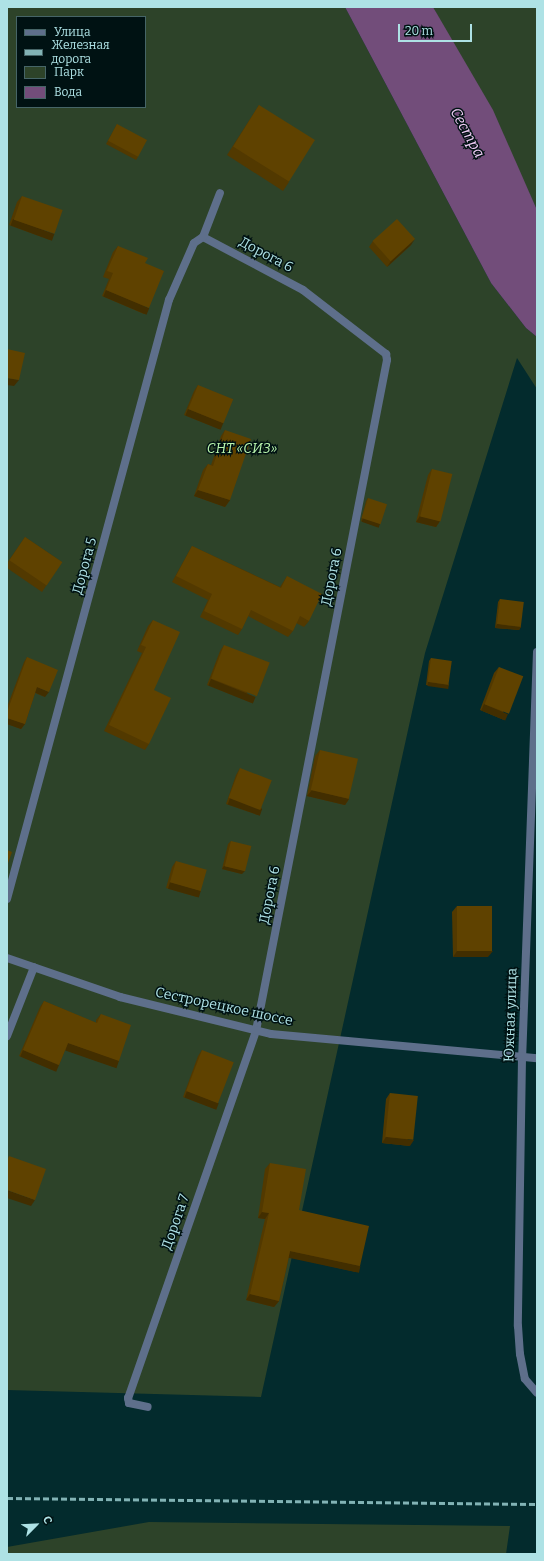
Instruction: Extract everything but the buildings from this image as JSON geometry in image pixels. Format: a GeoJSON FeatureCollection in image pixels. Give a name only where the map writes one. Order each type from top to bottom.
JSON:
{"type":"FeatureCollection","features":[{"type":"Feature","properties":{"kind":"street"},"geometry":{"type":"LineString","coordinates":[[203,236],[220,193]]}},
{"type":"Feature","properties":{"kind":"street","name":"Дорога 5"},"geometry":{"type":"LineString","coordinates":[[7,899],[170,300],[194,243],[203,236]]}},
{"type":"Feature","properties":{"kind":"street","name":"Дорога 6"},"geometry":{"type":"LineString","coordinates":[[203,236],[303,290],[386,354],[256,1031]]}},
{"type":"Feature","properties":{"kind":"street","name":"Южная улица"},"geometry":{"type":"LineString","coordinates":[[537,652],[522,1058],[518,1326],[520,1354],[525,1378],[537,1393]]}},
{"type":"Feature","properties":{"kind":"street","name":"Сестрорецкое шоссе"},"geometry":{"type":"LineString","coordinates":[[7,958],[120,998],[256,1031],[522,1058],[537,1058]]}},
{"type":"Feature","properties":{"kind":"street"},"geometry":{"type":"LineString","coordinates":[[7,1036],[34,967]]}},
{"type":"Feature","properties":{"kind":"street","name":"Дорога 7"},"geometry":{"type":"LineString","coordinates":[[148,1407],[129,1402],[128,1398],[256,1031]]}},
{"type":"Feature","properties":{"kind":"green space","name":"СНТ «СИЗ»"},"geometry":{"type":"Polygon","coordinates":[[[7,7],[345,7],[491,283],[526,328],[537,337],[537,389],[517,358],[425,653],[261,1397],[7,1390],[7,7]]]}},
{"type":"Feature","properties":{"kind":"green space"},"geometry":{"type":"Polygon","coordinates":[[[433,7],[537,7],[537,210],[524,182],[433,7]]]}},
{"type":"Feature","properties":{"kind":"green space"},"geometry":{"type":"Polygon","coordinates":[[[149,1522],[510,1526],[506,1554],[7,1554],[7,1547],[149,1522]]]}},
{"type":"Feature","properties":{"kind":"water","name":"Сестра"},"geometry":{"type":"Polygon","coordinates":[[[345,7],[433,7],[493,110],[537,210],[537,337],[526,328],[491,283],[345,7]]]}},
{"type":"Feature","properties":{"kind":"railway"},"geometry":{"type":"LineString","coordinates":[[7,1498],[537,1504]]}}]}
